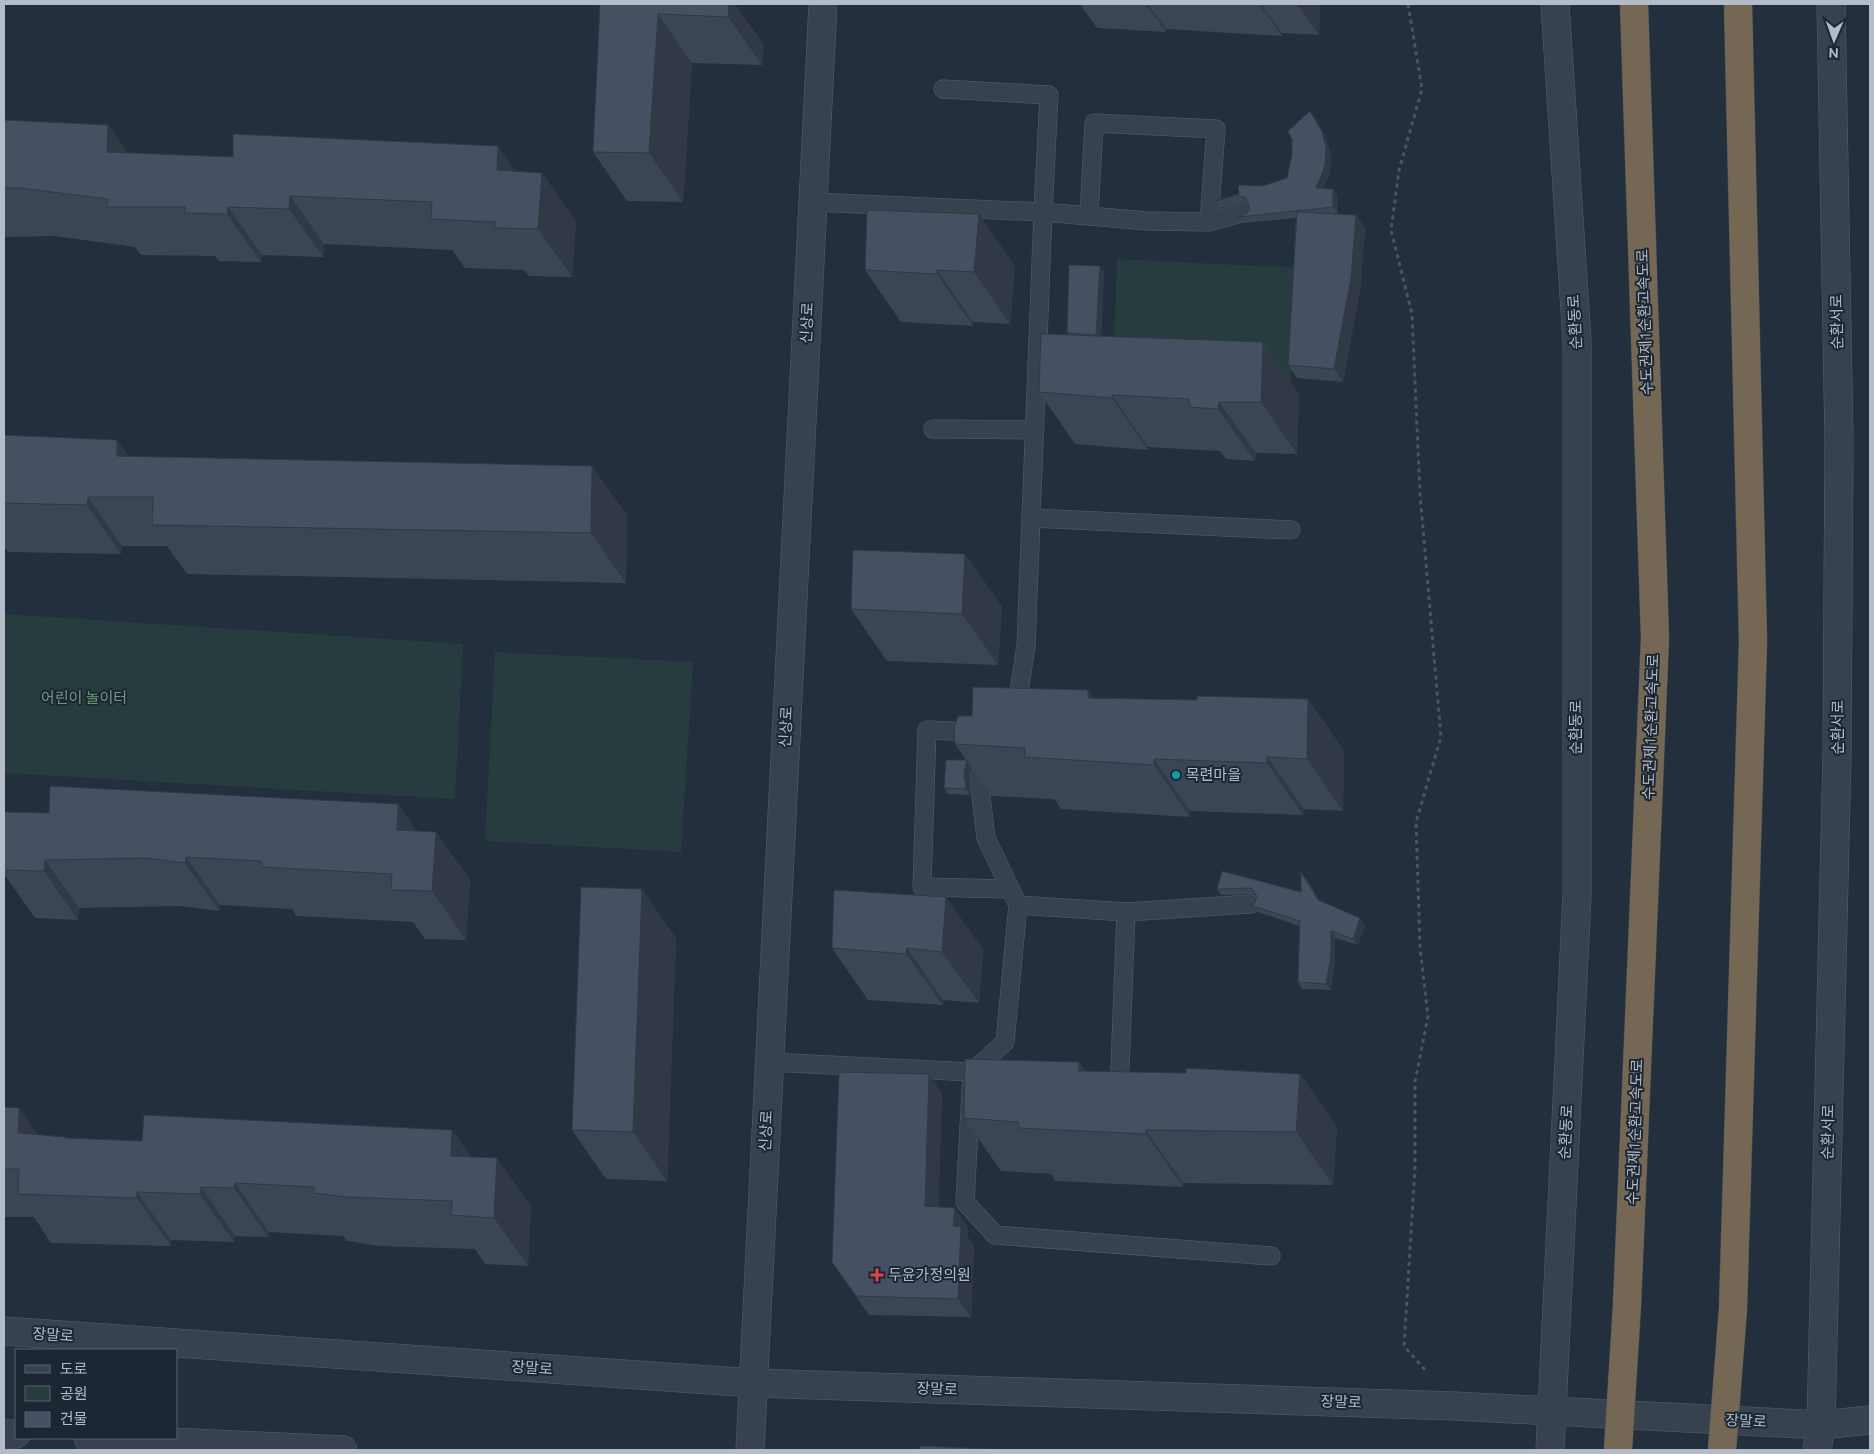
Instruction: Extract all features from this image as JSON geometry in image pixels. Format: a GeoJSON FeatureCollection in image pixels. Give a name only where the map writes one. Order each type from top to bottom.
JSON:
{"type":"FeatureCollection","features":[{"type":"Feature","properties":{"kind":"highway","name":"수도권제1순환고속도로"},"geometry":{"type":"LineString","coordinates":[[1618,1450],[1628,1295],[1655,638],[1634,4]]}},
{"type":"Feature","properties":{"kind":"highway"},"geometry":{"type":"LineString","coordinates":[[1722,1450],[1733,1309],[1753,641],[1738,4]]}},
{"type":"Feature","properties":{"kind":"street","name":"신상로"},"geometry":{"type":"LineString","coordinates":[[750,1450],[823,4]]}},
{"type":"Feature","properties":{"kind":"street","name":"순환동로"},"geometry":{"type":"LineString","coordinates":[[1550,1450],[1554,1411],[1576,895],[1577,361],[1555,4]]}},
{"type":"Feature","properties":{"kind":"street","name":"순환서로"},"geometry":{"type":"LineString","coordinates":[[1819,1438],[1838,745],[1839,440],[1831,4]]}},
{"type":"Feature","properties":{"kind":"street","name":"장말로"},"geometry":{"type":"LineString","coordinates":[[4,1331],[753,1383],[1455,1406],[1554,1411],[1819,1438],[1870,1420]]}},
{"type":"Feature","properties":{"kind":"street"},"geometry":{"type":"LineString","coordinates":[[109,1439],[343,1450]]}},
{"type":"Feature","properties":{"kind":"lane"},"geometry":{"type":"LineString","coordinates":[[943,89],[1048,95],[1026,646],[1018,698],[998,726]]}},
{"type":"Feature","properties":{"kind":"lane"},"geometry":{"type":"LineString","coordinates":[[1089,216],[1094,123],[1216,129],[1209,222]]}},
{"type":"Feature","properties":{"kind":"lane"},"geometry":{"type":"LineString","coordinates":[[813,202],[1043,212],[1147,221],[1209,222],[1244,212]]}},
{"type":"Feature","properties":{"kind":"lane"},"geometry":{"type":"LineString","coordinates":[[933,428],[1035,430]]}},
{"type":"Feature","properties":{"kind":"lane"},"geometry":{"type":"LineString","coordinates":[[1031,518],[1291,530]]}},
{"type":"Feature","properties":{"kind":"lane"},"geometry":{"type":"LineString","coordinates":[[1251,904],[1126,912],[1014,897],[922,887],[927,730],[994,733],[979,779],[982,808],[986,838],[1014,897],[1005,1042],[972,1072],[965,1202],[995,1235],[1271,1256]]}},
{"type":"Feature","properties":{"kind":"lane"},"geometry":{"type":"LineString","coordinates":[[1120,1068],[1126,912]]}},
{"type":"Feature","properties":{"kind":"lane"},"geometry":{"type":"LineString","coordinates":[[769,1062],[972,1072]]}},
{"type":"Feature","properties":{"kind":"path"},"geometry":{"type":"LineString","coordinates":[[1408,4],[1422,89],[1399,170],[1391,230],[1412,314],[1420,494],[1442,737],[1416,822],[1420,948],[1428,1016],[1415,1082],[1415,1168],[1404,1346],[1455,1406]]}},
{"type":"Feature","properties":{"kind":"green space"},"geometry":{"type":"Polygon","coordinates":[[[1117,259],[1298,268],[1290,387],[1113,380],[1117,259]]]}},
{"type":"Feature","properties":{"kind":"green space","name":"어린이 놀이터"},"geometry":{"type":"Polygon","coordinates":[[[4,614],[463,644],[455,799],[4,773],[4,614]]]}},
{"type":"Feature","properties":{"kind":"green space"},"geometry":{"type":"Polygon","coordinates":[[[495,652],[693,662],[681,852],[485,841],[495,652]]]}},
{"type":"Feature","properties":{"kind":"building"},"geometry":{"type":"Polygon","coordinates":[[[600,4],[729,4],[728,17],[658,14],[649,153],[593,152],[600,4]]]}},
{"type":"Feature","properties":{"kind":"building"},"geometry":{"type":"Polygon","coordinates":[[[1310,111],[1322,132],[1326,148],[1325,166],[1316,188],[1333,189],[1333,207],[1239,217],[1250,209],[1246,198],[1237,195],[1216,201],[1239,194],[1238,185],[1263,186],[1287,178],[1292,154],[1292,140],[1288,131],[1310,111]]]}},
{"type":"Feature","properties":{"kind":"building"},"geometry":{"type":"Polygon","coordinates":[[[4,120],[108,125],[107,152],[233,157],[233,134],[498,146],[497,170],[542,173],[538,229],[495,228],[495,222],[431,219],[432,202],[290,196],[289,209],[228,207],[227,214],[185,213],[185,207],[107,207],[108,199],[20,188],[4,188],[4,120]]]}},
{"type":"Feature","properties":{"kind":"building"},"geometry":{"type":"Polygon","coordinates":[[[867,210],[979,214],[974,272],[937,270],[937,274],[865,270],[867,210]]]}},
{"type":"Feature","properties":{"kind":"building"},"geometry":{"type":"Polygon","coordinates":[[[1297,212],[1356,215],[1351,278],[1334,369],[1288,365],[1297,212]]]}},
{"type":"Feature","properties":{"kind":"building"},"geometry":{"type":"Polygon","coordinates":[[[1069,265],[1100,266],[1096,335],[1067,333],[1069,265]]]}},
{"type":"Feature","properties":{"kind":"building"},"geometry":{"type":"Polygon","coordinates":[[[1041,334],[1263,342],[1261,402],[1219,402],[1218,409],[1190,407],[1189,399],[1112,395],[1112,398],[1039,392],[1041,334]]]}},
{"type":"Feature","properties":{"kind":"building"},"geometry":{"type":"Polygon","coordinates":[[[4,435],[117,440],[117,456],[592,466],[591,533],[152,525],[153,497],[88,497],[87,505],[4,503],[4,435]]]}},
{"type":"Feature","properties":{"kind":"building"},"geometry":{"type":"Polygon","coordinates":[[[853,550],[965,554],[962,614],[851,609],[853,550]]]}},
{"type":"Feature","properties":{"kind":"building"},"geometry":{"type":"Polygon","coordinates":[[[973,687],[1088,690],[1088,698],[1197,700],[1198,696],[1308,699],[1307,759],[1267,757],[1267,763],[1154,759],[1154,765],[1025,757],[1025,748],[955,744],[954,728],[958,716],[972,716],[973,687]]]}},
{"type":"Feature","properties":{"kind":"building"},"geometry":{"type":"Polygon","coordinates":[[[946,760],[967,760],[964,773],[966,789],[944,788],[946,760]]]}},
{"type":"Feature","properties":{"kind":"building"},"geometry":{"type":"Polygon","coordinates":[[[50,786],[398,804],[397,830],[436,832],[432,891],[391,890],[392,874],[262,867],[261,861],[186,857],[185,863],[146,858],[45,860],[44,871],[4,870],[4,812],[49,813],[50,786]]]}},
{"type":"Feature","properties":{"kind":"building"},"geometry":{"type":"Polygon","coordinates":[[[1222,871],[1301,892],[1301,872],[1318,900],[1360,918],[1353,939],[1331,931],[1331,955],[1326,984],[1298,982],[1300,921],[1253,906],[1257,896],[1251,888],[1217,889],[1222,871]]]}},
{"type":"Feature","properties":{"kind":"building"},"geometry":{"type":"Polygon","coordinates":[[[581,887],[642,889],[633,1132],[572,1130],[581,887]]]}},
{"type":"Feature","properties":{"kind":"building"},"geometry":{"type":"Polygon","coordinates":[[[834,890],[946,897],[942,952],[907,948],[906,954],[832,948],[834,890]]]}},
{"type":"Feature","properties":{"kind":"building"},"geometry":{"type":"Polygon","coordinates":[[[965,1059],[1079,1062],[1079,1071],[1186,1073],[1186,1068],[1300,1074],[1296,1132],[1146,1130],[1146,1134],[1019,1128],[1018,1122],[964,1118],[965,1059]]]}},
{"type":"Feature","properties":{"kind":"building"},"geometry":{"type":"Polygon","coordinates":[[[839,1072],[929,1074],[925,1206],[955,1208],[953,1226],[961,1227],[958,1299],[856,1296],[832,1262],[839,1072]]]}},
{"type":"Feature","properties":{"kind":"building"},"geometry":{"type":"Polygon","coordinates":[[[4,1107],[19,1108],[18,1133],[65,1138],[142,1141],[144,1115],[452,1130],[451,1156],[497,1158],[494,1218],[451,1215],[452,1201],[345,1197],[314,1193],[314,1187],[235,1183],[234,1188],[201,1187],[200,1194],[137,1192],[137,1198],[18,1194],[19,1169],[4,1169],[4,1107]]]}},
{"type":"Feature","properties":{"kind":"building"},"geometry":{"type":"Polygon","coordinates":[[[920,1446],[1015,1450],[919,1450],[920,1446]]]}},
{"type":"Feature","properties":{"kind":"place","name":"목련마을"},"geometry":{"type":"Point","coordinates":[1176,775]}},
{"type":"Feature","properties":{"kind":"place","name":"두윤가정의원"},"geometry":{"type":"Point","coordinates":[877,1275]}}]}
